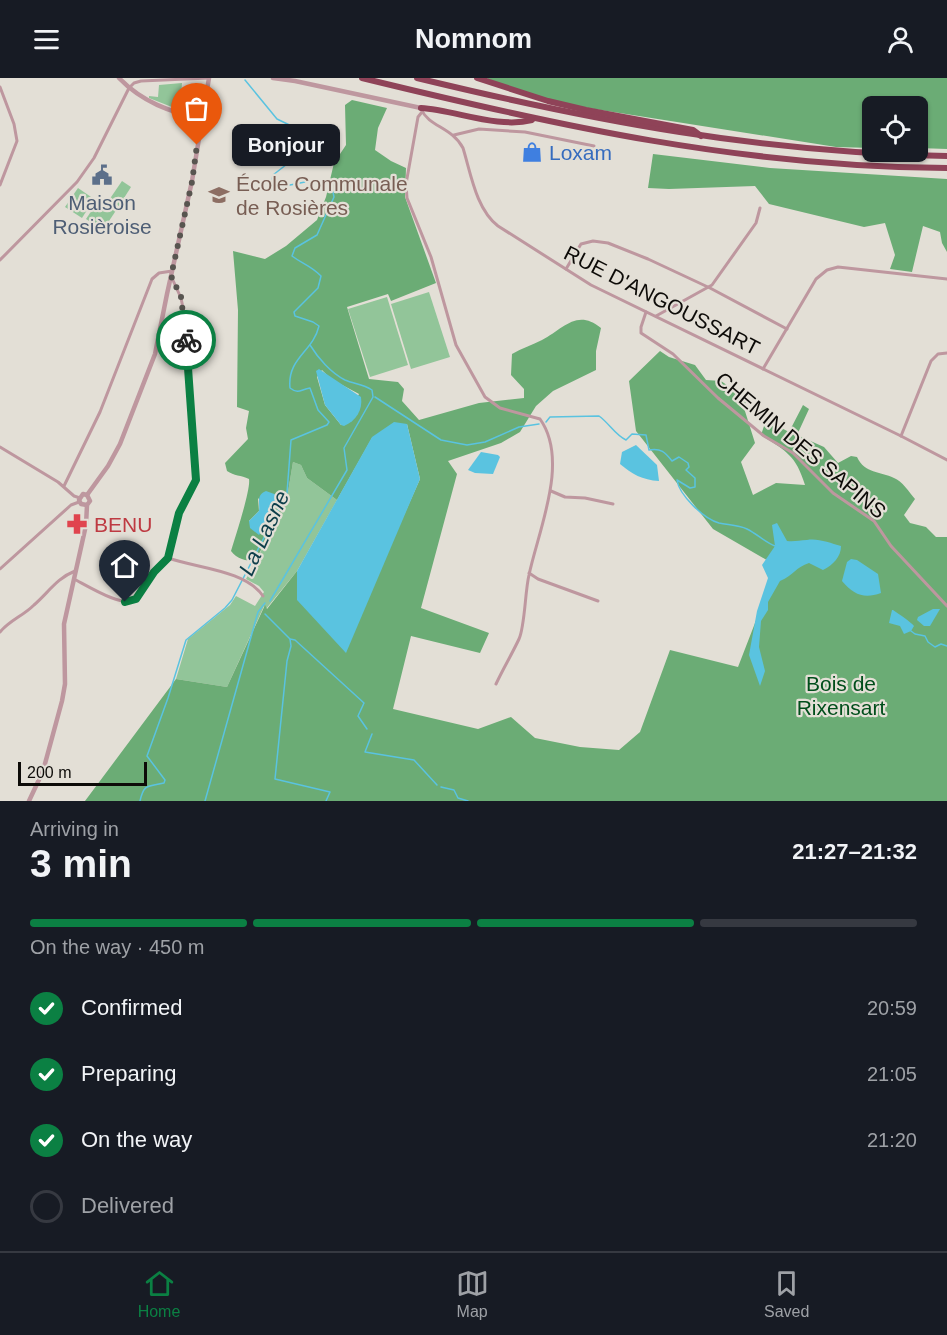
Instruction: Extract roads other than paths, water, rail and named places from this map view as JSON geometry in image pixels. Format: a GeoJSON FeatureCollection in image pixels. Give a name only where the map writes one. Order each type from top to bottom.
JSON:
{"type":"FeatureCollection","features":[{"type":"Feature","properties":{"kind":"highway"},"geometry":{"type":"LineString","coordinates":[[362,78],[536,120],[713,152],[862,165],[947,168]]}},
{"type":"Feature","properties":{"kind":"highway"},"geometry":{"type":"LineString","coordinates":[[417,78],[576,115],[701,137],[852,153],[947,156]]}},
{"type":"Feature","properties":{"kind":"highway"},"geometry":{"type":"LineString","coordinates":[[477,78],[548,101],[693,130],[701,137]]}},
{"type":"Feature","properties":{"kind":"highway"},"geometry":{"type":"LineString","coordinates":[[421,110],[433,108],[482,119],[524,122],[536,120]]}},
{"type":"Feature","properties":{"kind":"street"},"geometry":{"type":"LineString","coordinates":[[119,78],[129,88],[162,108],[202,119]]}},
{"type":"Feature","properties":{"kind":"street"},"geometry":{"type":"LineString","coordinates":[[0,259],[77,182],[98,152],[129,88],[134,83],[210,78],[192,182],[153,360],[120,444],[108,466],[87,495],[83,494],[80,500],[71,505],[1,567]]}},
{"type":"Feature","properties":{"kind":"street"},"geometry":{"type":"LineString","coordinates":[[273,78],[421,110],[406,184],[407,198],[431,257],[451,331],[459,351],[485,398],[500,408],[541,420],[551,451],[551,491],[529,573],[519,638],[496,684]]}},
{"type":"Feature","properties":{"kind":"street"},"geometry":{"type":"LineString","coordinates":[[0,87],[14,124],[17,141],[0,185]]}},
{"type":"Feature","properties":{"kind":"street","name":"RUE D'ANGOUSSART"},"geometry":{"type":"LineString","coordinates":[[421,110],[433,122],[454,135],[463,148],[480,202],[488,216],[498,226],[591,285],[947,460]]}},
{"type":"Feature","properties":{"kind":"street"},"geometry":{"type":"LineString","coordinates":[[454,135],[479,129],[525,132],[594,146]]}},
{"type":"Feature","properties":{"kind":"street"},"geometry":{"type":"LineString","coordinates":[[656,316],[710,288],[756,223],[760,208]]}},
{"type":"Feature","properties":{"kind":"street"},"geometry":{"type":"LineString","coordinates":[[566,269],[579,246],[593,241],[605,242],[710,288],[787,330]]}},
{"type":"Feature","properties":{"kind":"street"},"geometry":{"type":"LineString","coordinates":[[763,369],[816,279],[832,267],[947,279]]}},
{"type":"Feature","properties":{"kind":"street"},"geometry":{"type":"LineString","coordinates":[[64,486],[100,412],[152,279],[159,273],[171,274]]}},
{"type":"Feature","properties":{"kind":"street"},"geometry":{"type":"LineString","coordinates":[[74,579],[120,601],[130,602],[136,599],[154,572],[168,558],[179,513],[197,476],[184,313],[181,297],[171,274]]}},
{"type":"Feature","properties":{"kind":"street","name":"CHEMIN DES SAPINS"},"geometry":{"type":"LineString","coordinates":[[646,312],[640,327],[641,333],[673,354],[718,398],[764,436],[794,453],[833,493],[874,521],[891,546],[947,606]]}},
{"type":"Feature","properties":{"kind":"street"},"geometry":{"type":"LineString","coordinates":[[901,436],[931,361],[938,354],[947,353]]}},
{"type":"Feature","properties":{"kind":"street"},"geometry":{"type":"LineString","coordinates":[[0,447],[64,486],[80,500],[82,505],[87,505]]}},
{"type":"Feature","properties":{"kind":"street"},"geometry":{"type":"LineString","coordinates":[[551,491],[565,497],[585,498],[613,504]]}},
{"type":"Feature","properties":{"kind":"street"},"geometry":{"type":"LineString","coordinates":[[29,801],[45,766],[62,701],[65,668],[62,636],[86,525],[87,505],[90,501],[87,495]]}},
{"type":"Feature","properties":{"kind":"street"},"geometry":{"type":"LineString","coordinates":[[71,505],[74,496]]}},
{"type":"Feature","properties":{"kind":"street"},"geometry":{"type":"LineString","coordinates":[[168,558],[225,572],[258,589],[263,596]]}},
{"type":"Feature","properties":{"kind":"street"},"geometry":{"type":"LineString","coordinates":[[0,632],[10,621],[33,606],[61,578],[76,570]]}},
{"type":"Feature","properties":{"kind":"street"},"geometry":{"type":"LineString","coordinates":[[529,573],[551,584],[598,601]]}},
{"type":"Feature","properties":{"kind":"water"},"geometry":{"type":"Polygon","coordinates":[[[319,369],[361,397],[358,414],[344,426],[325,405],[316,371],[319,369]]]}},
{"type":"Feature","properties":{"kind":"water"},"geometry":{"type":"Polygon","coordinates":[[[394,422],[407,424],[420,479],[346,653],[297,600],[297,571],[372,437],[394,422]]]}},
{"type":"Feature","properties":{"kind":"water"},"geometry":{"type":"Polygon","coordinates":[[[636,445],[657,465],[659,481],[638,476],[620,464],[622,452],[636,445]]]}},
{"type":"Feature","properties":{"kind":"water"},"geometry":{"type":"Polygon","coordinates":[[[481,452],[500,457],[493,474],[475,473],[468,470],[481,452]]]}},
{"type":"Feature","properties":{"kind":"water"},"geometry":{"type":"Polygon","coordinates":[[[266,491],[277,495],[278,499],[259,535],[250,528],[249,521],[259,511],[260,497],[266,491]]]}},
{"type":"Feature","properties":{"kind":"water"},"geometry":{"type":"Polygon","coordinates":[[[777,523],[787,541],[820,540],[841,546],[841,550],[836,560],[823,570],[809,563],[780,581],[768,602],[768,610],[761,621],[759,647],[765,671],[760,686],[749,655],[757,611],[768,578],[762,565],[775,546],[772,525],[777,523]]]}},
{"type":"Feature","properties":{"kind":"water"},"geometry":{"type":"Polygon","coordinates":[[[851,559],[857,560],[878,574],[881,593],[864,596],[851,590],[842,581],[847,562],[851,559]]]}},
{"type":"Feature","properties":{"kind":"water"},"geometry":{"type":"Polygon","coordinates":[[[933,609],[940,609],[930,626],[924,626],[917,620],[918,617],[933,609]]]}},
{"type":"Feature","properties":{"kind":"water"},"geometry":{"type":"Polygon","coordinates":[[[892,610],[914,626],[911,631],[904,634],[900,626],[889,623],[892,610]]]}},
{"type":"Feature","properties":{"kind":"waterway","name":"La Lasne"},"geometry":{"type":"LineString","coordinates":[[140,801],[145,788],[164,783],[165,780],[147,756],[186,640],[232,600],[287,493],[291,440],[327,425],[329,422],[318,410],[310,388],[293,390],[290,388],[290,378],[292,369],[312,342],[319,326],[295,316],[294,312],[318,288],[321,276],[292,256],[295,248],[317,235],[334,197],[331,182],[310,181],[275,188],[271,184],[273,175],[296,157],[308,141],[304,132],[277,119],[245,80]]}},
{"type":"Feature","properties":{"kind":"waterway"},"geometry":{"type":"LineString","coordinates":[[270,601],[347,470],[344,448],[373,397],[372,390],[345,380],[335,373],[310,345]]}},
{"type":"Feature","properties":{"kind":"waterway"},"geometry":{"type":"LineString","coordinates":[[375,397],[441,440],[467,445],[485,442],[519,427],[539,424]]}},
{"type":"Feature","properties":{"kind":"waterway"},"geometry":{"type":"LineString","coordinates":[[546,422],[550,417],[599,416],[626,440],[632,434],[646,435],[649,450],[660,450],[672,461],[679,457],[688,463],[689,467],[686,470],[695,478],[695,487],[690,488],[677,480],[687,499],[700,512],[713,521],[747,529],[775,546]]}},
{"type":"Feature","properties":{"kind":"waterway"},"geometry":{"type":"LineString","coordinates":[[205,801],[258,612],[265,603]]}},
{"type":"Feature","properties":{"kind":"waterway"},"geometry":{"type":"LineString","coordinates":[[265,614],[290,639],[295,640],[364,703],[358,716],[367,729]]}},
{"type":"Feature","properties":{"kind":"waterway"},"geometry":{"type":"LineString","coordinates":[[911,631],[925,636],[928,642],[935,647],[941,644],[947,646]]}},
{"type":"Feature","properties":{"kind":"waterway"},"geometry":{"type":"LineString","coordinates":[[290,639],[275,779],[330,792],[326,801]]}},
{"type":"Feature","properties":{"kind":"waterway"},"geometry":{"type":"LineString","coordinates":[[372,734],[365,752],[414,760],[437,785]]}},
{"type":"Feature","properties":{"kind":"waterway"},"geometry":{"type":"LineString","coordinates":[[441,787],[454,790],[458,798],[468,801]]}},
{"type":"Feature","properties":{"kind":"place","name":"Bonjour"},"geometry":{"type":"Point","coordinates":[197,145]}},
{"type":"Feature","properties":{"kind":"place","name":"Loxam"},"geometry":{"type":"Point","coordinates":[532,152]}},
{"type":"Feature","properties":{"kind":"place","name":"Maison Rosièroise"},"geometry":{"type":"Point","coordinates":[102,175]}},
{"type":"Feature","properties":{"kind":"place","name":"École Communale de Rosières"},"geometry":{"type":"Point","coordinates":[219,195]}},
{"type":"Feature","properties":{"kind":"place","name":"BENU"},"geometry":{"type":"Point","coordinates":[77,524]}},
{"type":"Feature","properties":{"kind":"park label","name":"Bois de Rixensart"},"geometry":{"type":"Point","coordinates":[841,695]}}]}
